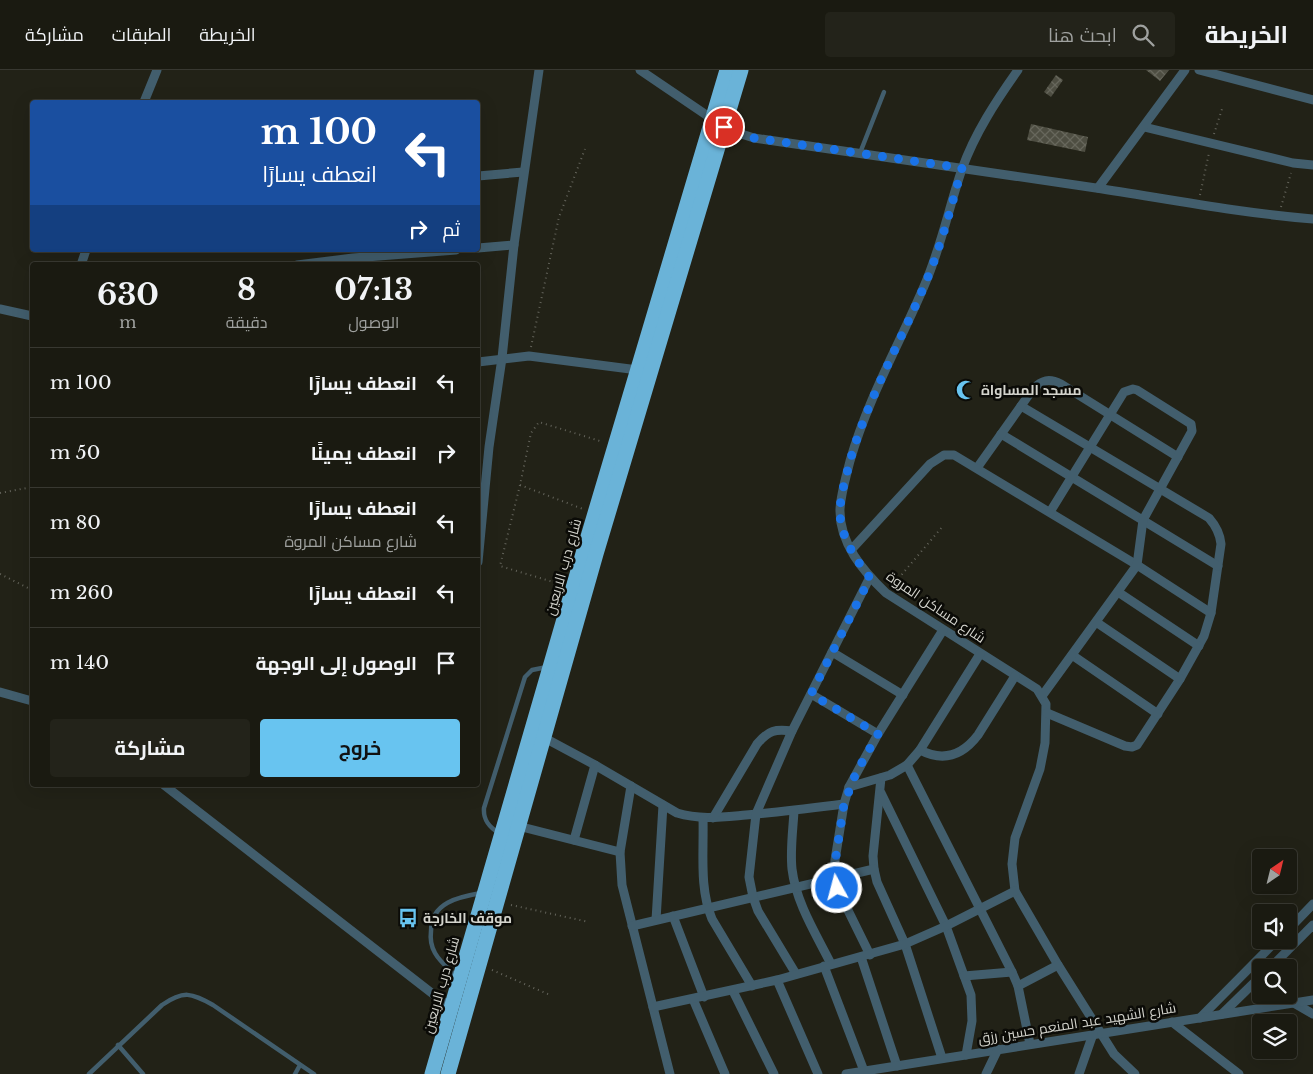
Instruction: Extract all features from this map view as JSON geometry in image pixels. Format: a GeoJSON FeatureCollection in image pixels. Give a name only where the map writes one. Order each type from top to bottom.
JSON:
{"type":"FeatureCollection","features":[{"type":"Feature","properties":{"kind":"highway","name":"شارع درب الاربعين"},"geometry":{"type":"LineString","coordinates":[[448,1074],[478,964],[502,835],[538,735],[590,552],[718,123],[727,70]]}},
{"type":"Feature","properties":{"kind":"highway","name":"شارع درب الاربعين"},"geometry":{"type":"LineString","coordinates":[[432,1074],[460,979],[518,826],[551,666],[574,588],[590,552],[596,514],[638,370],[718,123],[741,70]]}},
{"type":"Feature","properties":{"kind":"street"},"geometry":{"type":"LineString","coordinates":[[145,100],[156,70]]}},
{"type":"Feature","properties":{"kind":"street"},"geometry":{"type":"LineString","coordinates":[[480,541],[489,447],[502,358],[523,172],[540,70]]}},
{"type":"Feature","properties":{"kind":"street"},"geometry":{"type":"LineString","coordinates":[[640,70],[732,132],[754,138],[1098,188],[1198,205],[1313,219]]}},
{"type":"Feature","properties":{"kind":"street","name":"شارع مساكن المروة"},"geometry":{"type":"LineString","coordinates":[[1018,70],[986,119],[962,168],[937,254],[926,282],[876,387],[855,444],[843,489],[840,510],[843,532],[851,550],[870,578],[886,593],[1037,690],[1042,696]]}},
{"type":"Feature","properties":{"kind":"street"},"geometry":{"type":"LineString","coordinates":[[1098,188],[1185,70]]}},
{"type":"Feature","properties":{"kind":"street"},"geometry":{"type":"LineString","coordinates":[[1199,70],[1313,100]]}},
{"type":"Feature","properties":{"kind":"street"},"geometry":{"type":"LineString","coordinates":[[1144,127],[1313,166]]}},
{"type":"Feature","properties":{"kind":"street"},"geometry":{"type":"LineString","coordinates":[[480,176],[523,172]]}},
{"type":"Feature","properties":{"kind":"street"},"geometry":{"type":"LineString","coordinates":[[480,248],[514,245]]}},
{"type":"Feature","properties":{"kind":"street"},"geometry":{"type":"LineString","coordinates":[[321,262],[430,252]]}},
{"type":"Feature","properties":{"kind":"street"},"geometry":{"type":"LineString","coordinates":[[0,309],[30,316]]}},
{"type":"Feature","properties":{"kind":"street"},"geometry":{"type":"LineString","coordinates":[[480,362],[529,356],[638,370]]}},
{"type":"Feature","properties":{"kind":"street"},"geometry":{"type":"LineString","coordinates":[[978,468],[1021,406],[1039,383],[1046,380],[1054,380],[1178,456]]}},
{"type":"Feature","properties":{"kind":"street"},"geometry":{"type":"LineString","coordinates":[[1050,512],[1124,392],[1132,389],[1141,392],[1191,424],[1192,432],[1143,520],[1137,565],[1042,696],[1047,712],[1045,743],[1040,769],[1015,838],[1012,864],[1016,891],[1097,1034],[1135,1074]]}},
{"type":"Feature","properties":{"kind":"street"},"geometry":{"type":"LineString","coordinates":[[1021,406],[1209,518],[1216,525],[1222,544],[1211,613],[1199,646],[1142,740],[1137,745],[1132,747],[1125,746],[1047,712]]}},
{"type":"Feature","properties":{"kind":"street"},"geometry":{"type":"LineString","coordinates":[[1001,434],[1218,566]]}},
{"type":"Feature","properties":{"kind":"street"},"geometry":{"type":"LineString","coordinates":[[851,550],[930,464],[938,457],[948,454],[954,455],[1137,565],[1211,613]]}},
{"type":"Feature","properties":{"kind":"street"},"geometry":{"type":"LineString","coordinates":[[796,974],[758,911],[752,897],[749,877],[756,814],[792,731],[870,578]]}},
{"type":"Feature","properties":{"kind":"street"},"geometry":{"type":"LineString","coordinates":[[1118,592],[1199,646]]}},
{"type":"Feature","properties":{"kind":"street"},"geometry":{"type":"LineString","coordinates":[[1096,622],[1180,679]]}},
{"type":"Feature","properties":{"kind":"street"},"geometry":{"type":"LineString","coordinates":[[897,1066],[865,956],[837,888],[834,878],[834,860],[849,787],[878,734],[943,630]]}},
{"type":"Feature","properties":{"kind":"street"},"geometry":{"type":"LineString","coordinates":[[832,652],[903,695]]}},
{"type":"Feature","properties":{"kind":"street"},"geometry":{"type":"LineString","coordinates":[[849,787],[881,778],[907,765],[920,750],[980,654]]}},
{"type":"Feature","properties":{"kind":"street"},"geometry":{"type":"LineString","coordinates":[[1072,655],[1158,714]]}},
{"type":"Feature","properties":{"kind":"street"},"geometry":{"type":"LineString","coordinates":[[920,750],[930,755],[942,756],[952,755],[967,747],[978,735],[1015,676]]}},
{"type":"Feature","properties":{"kind":"street"},"geometry":{"type":"LineString","coordinates":[[0,692],[30,700]]}},
{"type":"Feature","properties":{"kind":"street"},"geometry":{"type":"LineString","coordinates":[[811,694],[878,734]]}},
{"type":"Feature","properties":{"kind":"street"},"geometry":{"type":"LineString","coordinates":[[713,818],[757,744],[765,735],[778,729],[792,731]]}},
{"type":"Feature","properties":{"kind":"street"},"geometry":{"type":"LineString","coordinates":[[538,735],[595,765],[677,813],[690,817],[713,818],[794,811],[844,804]]}},
{"type":"Feature","properties":{"kind":"street"},"geometry":{"type":"LineString","coordinates":[[574,840],[595,765]]}},
{"type":"Feature","properties":{"kind":"street"},"geometry":{"type":"LineString","coordinates":[[907,765],[1012,972],[1018,986],[1030,1044]]}},
{"type":"Feature","properties":{"kind":"street"},"geometry":{"type":"LineString","coordinates":[[881,778],[873,856],[874,869],[877,882],[905,944],[942,1058]]}},
{"type":"Feature","properties":{"kind":"street"},"geometry":{"type":"LineString","coordinates":[[631,786],[620,852],[622,885],[670,1074]]}},
{"type":"Feature","properties":{"kind":"street"},"geometry":{"type":"LineString","coordinates":[[167,787],[452,1008]]}},
{"type":"Feature","properties":{"kind":"street"},"geometry":{"type":"LineString","coordinates":[[880,791],[946,926],[964,976],[972,1004],[972,1020],[966,1055]]}},
{"type":"Feature","properties":{"kind":"street"},"geometry":{"type":"LineString","coordinates":[[656,920],[664,805]]}},
{"type":"Feature","properties":{"kind":"street"},"geometry":{"type":"LineString","coordinates":[[794,811],[792,866],[796,887],[828,965],[864,1071]]}},
{"type":"Feature","properties":{"kind":"street"},"geometry":{"type":"LineString","coordinates":[[703,818],[704,886],[708,908],[712,919],[752,986]]}},
{"type":"Feature","properties":{"kind":"street"},"geometry":{"type":"LineString","coordinates":[[518,826],[620,852]]}},
{"type":"Feature","properties":{"kind":"street"},"geometry":{"type":"LineString","coordinates":[[632,926],[874,869]]}},
{"type":"Feature","properties":{"kind":"street"},"geometry":{"type":"LineString","coordinates":[[653,1006],[704,997],[777,980],[905,944],[1016,891]]}},
{"type":"Feature","properties":{"kind":"street"},"geometry":{"type":"LineString","coordinates":[[1297,921],[1313,904]]}},
{"type":"Feature","properties":{"kind":"street"},"geometry":{"type":"LineString","coordinates":[[673,916],[704,997]]}},
{"type":"Feature","properties":{"kind":"street"},"geometry":{"type":"LineString","coordinates":[[1279,959],[1313,925]]}},
{"type":"Feature","properties":{"kind":"street"},"geometry":{"type":"LineString","coordinates":[[1200,1018],[1269,949]]}},
{"type":"Feature","properties":{"kind":"street"},"geometry":{"type":"LineString","coordinates":[[1018,986],[1058,965]]}},
{"type":"Feature","properties":{"kind":"street"},"geometry":{"type":"LineString","coordinates":[[964,976],[1012,972]]}},
{"type":"Feature","properties":{"kind":"street"},"geometry":{"type":"LineString","coordinates":[[777,980],[818,1074]]}},
{"type":"Feature","properties":{"kind":"street"},"geometry":{"type":"LineString","coordinates":[[1222,1014],[1252,985]]}},
{"type":"Feature","properties":{"kind":"street"},"geometry":{"type":"LineString","coordinates":[[732,991],[774,1074]]}},
{"type":"Feature","properties":{"kind":"street"},"geometry":{"type":"LineString","coordinates":[[693,999],[725,1074]]}},
{"type":"Feature","properties":{"kind":"street","name":"شارع الشهيد عبد المنعم حسين رزق"},"geometry":{"type":"LineString","coordinates":[[1297,1003],[1313,1000]]}},
{"type":"Feature","properties":{"kind":"street","name":"شارع الشهيد عبد المنعم حسين رزق"},"geometry":{"type":"LineString","coordinates":[[849,1074],[1287,1004]]}},
{"type":"Feature","properties":{"kind":"street"},"geometry":{"type":"LineString","coordinates":[[1296,1004],[1313,1014]]}},
{"type":"Feature","properties":{"kind":"street"},"geometry":{"type":"LineString","coordinates":[[1172,1022],[1239,1074]]}},
{"type":"Feature","properties":{"kind":"street"},"geometry":{"type":"LineString","coordinates":[[1079,1074],[1097,1034]]}},
{"type":"Feature","properties":{"kind":"street"},"geometry":{"type":"LineString","coordinates":[[986,1074],[998,1049]]}},
{"type":"Feature","properties":{"kind":"lane"},"geometry":{"type":"LineString","coordinates":[[860,154],[884,92]]}},
{"type":"Feature","properties":{"kind":"lane"},"geometry":{"type":"LineString","coordinates":[[502,835],[492,829],[485,820],[484,808],[525,677],[532,670],[551,666]]}},
{"type":"Feature","properties":{"kind":"lane"},"geometry":{"type":"LineString","coordinates":[[460,979],[442,962],[431,946],[433,918],[436,911],[450,901],[490,897]]}},
{"type":"Feature","properties":{"kind":"lane"},"geometry":{"type":"LineString","coordinates":[[89,1074],[162,1005],[175,996],[186,994],[199,997],[314,1074]]}},
{"type":"Feature","properties":{"kind":"lane"},"geometry":{"type":"LineString","coordinates":[[118,1045],[143,1074]]}},
{"type":"Feature","properties":{"kind":"lane"},"geometry":{"type":"LineString","coordinates":[[295,1074],[300,1065]]}},
{"type":"Feature","properties":{"kind":"path"},"geometry":{"type":"LineString","coordinates":[[1198,205],[1211,143],[1222,110]]}},
{"type":"Feature","properties":{"kind":"path"},"geometry":{"type":"LineString","coordinates":[[529,356],[559,217],[585,149]]}},
{"type":"Feature","properties":{"kind":"path"},"geometry":{"type":"LineString","coordinates":[[1278,216],[1293,162]]}},
{"type":"Feature","properties":{"kind":"path"},"geometry":{"type":"LineString","coordinates":[[574,588],[500,566],[531,433],[539,422],[615,446]]}},
{"type":"Feature","properties":{"kind":"path"},"geometry":{"type":"LineString","coordinates":[[520,485],[596,514]]}},
{"type":"Feature","properties":{"kind":"path"},"geometry":{"type":"LineString","coordinates":[[0,493],[30,487]]}},
{"type":"Feature","properties":{"kind":"path"},"geometry":{"type":"LineString","coordinates":[[886,593],[943,526]]}},
{"type":"Feature","properties":{"kind":"path"},"geometry":{"type":"LineString","coordinates":[[0,574],[30,589]]}},
{"type":"Feature","properties":{"kind":"path"},"geometry":{"type":"LineString","coordinates":[[490,897],[589,922]]}},
{"type":"Feature","properties":{"kind":"path"},"geometry":{"type":"LineString","coordinates":[[478,964],[550,995]]}},
{"type":"Feature","properties":{"kind":"building"},"geometry":{"type":"Polygon","coordinates":[[[1146,70],[1169,70],[1160,81],[1146,70]]]}},
{"type":"Feature","properties":{"kind":"building"},"geometry":{"type":"Polygon","coordinates":[[[1056,75],[1063,80],[1051,97],[1044,92],[1056,75]]]}},
{"type":"Feature","properties":{"kind":"building"},"geometry":{"type":"Polygon","coordinates":[[[1031,124],[1088,137],[1085,152],[1027,140],[1031,124]]]}},
{"type":"Feature","properties":{"kind":"place","name":"مسجد المساواة"},"geometry":{"type":"Point","coordinates":[966,390]}},
{"type":"Feature","properties":{"kind":"place","name":"موقف الخارجة"},"geometry":{"type":"Point","coordinates":[408,918]}},
{"type":"Feature","properties":{"kind":"route"},"geometry":{"type":"LineString","coordinates":[[724,127],[732,132],[754,138],[962,168],[937,254],[926,282],[876,387],[855,444],[843,489],[840,510],[843,532],[851,550],[870,578],[811,694],[878,734],[849,787],[844,804],[834,860],[834,878],[837,888]]}}]}
